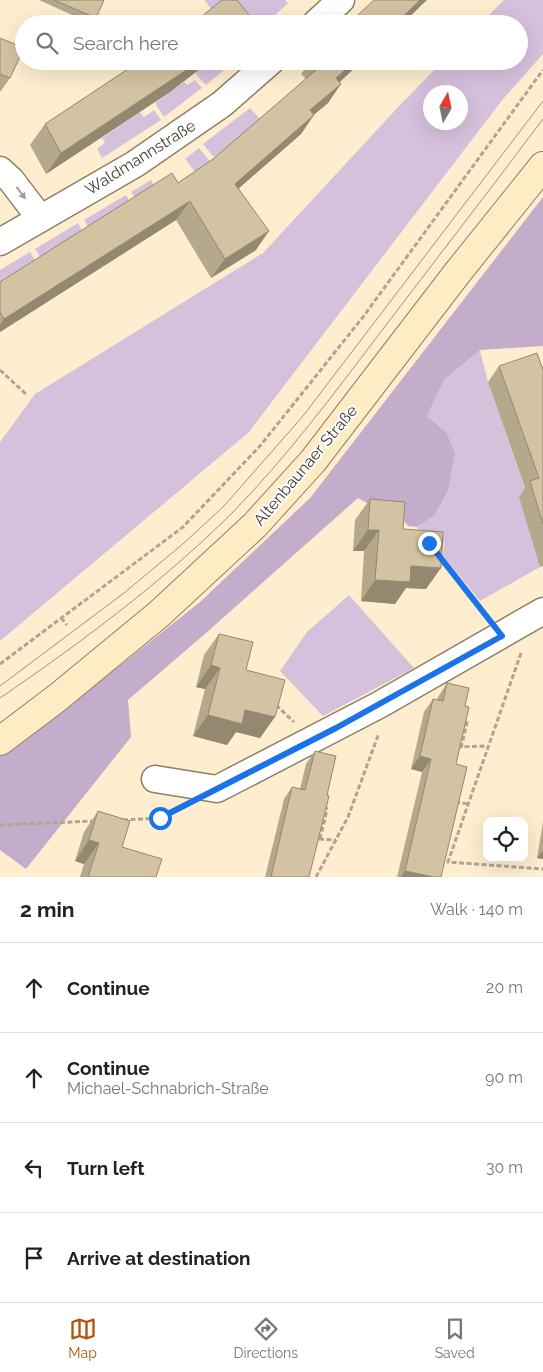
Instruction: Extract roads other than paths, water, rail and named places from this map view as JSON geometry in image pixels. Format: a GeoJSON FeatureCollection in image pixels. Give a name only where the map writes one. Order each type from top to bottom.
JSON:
{"type":"FeatureCollection","features":[{"type":"Feature","properties":{"kind":"main road","name":"Altenbaunaer Straße"},"geometry":{"type":"LineString","coordinates":[[0,741],[57,698],[159,614],[255,525],[313,461],[458,272],[543,166]]}},
{"type":"Feature","properties":{"kind":"street","name":"Waldmannstraße"},"geometry":{"type":"LineString","coordinates":[[0,242],[135,164],[222,104],[261,70]]}},
{"type":"Feature","properties":{"kind":"street"},"geometry":{"type":"LineString","coordinates":[[0,170],[12,180],[40,218]]}},
{"type":"Feature","properties":{"kind":"street"},"geometry":{"type":"LineString","coordinates":[[155,779],[217,789],[379,705],[510,632],[543,611]]}},
{"type":"Feature","properties":{"kind":"tram line"},"geometry":{"type":"LineString","coordinates":[[0,686],[124,593],[184,543],[224,506],[303,416],[543,101]]}},
{"type":"Feature","properties":{"kind":"tram line"},"geometry":{"type":"LineString","coordinates":[[0,698],[90,634],[150,587],[206,538],[252,492],[327,403],[543,119]]}}]}
